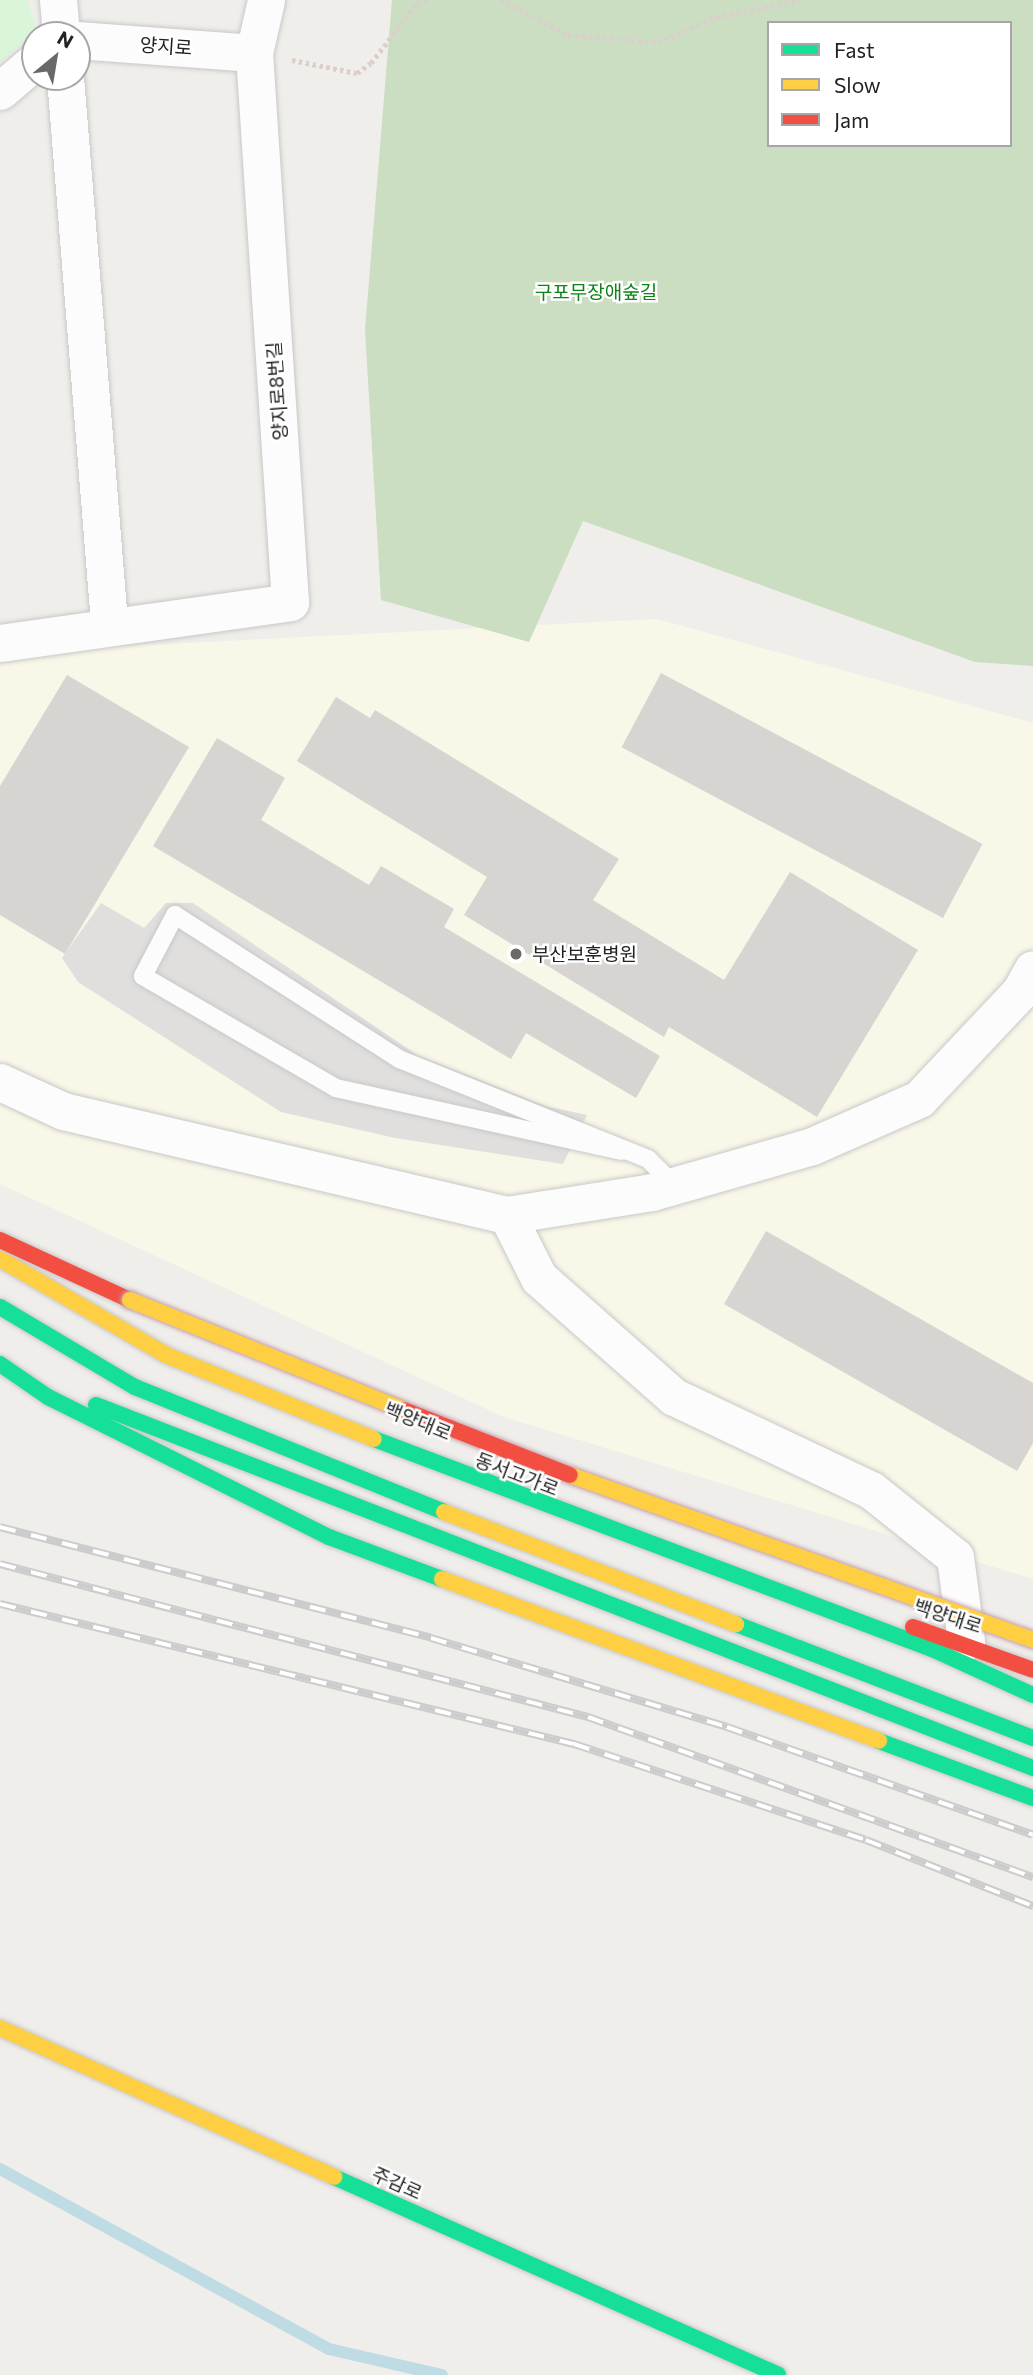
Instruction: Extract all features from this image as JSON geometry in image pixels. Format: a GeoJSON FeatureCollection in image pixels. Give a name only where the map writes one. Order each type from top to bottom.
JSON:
{"type":"FeatureCollection","features":[{"type":"Feature","properties":{"kind":"main road"},"geometry":{"type":"LineString","coordinates":[[0,1240],[130,1300],[532,1461],[1033,1640]]}},
{"type":"Feature","properties":{"kind":"main road","name":"백양대로"},"geometry":{"type":"LineString","coordinates":[[0,1246],[119,1314],[298,1395],[662,1541],[967,1643],[1033,1670]]}},
{"type":"Feature","properties":{"kind":"main road","name":"동서고가로"},"geometry":{"type":"LineString","coordinates":[[0,1259],[166,1356],[502,1492],[932,1649],[1033,1695]]}},
{"type":"Feature","properties":{"kind":"main road"},"geometry":{"type":"LineString","coordinates":[[0,1307],[135,1387],[316,1462],[1033,1738]]}},
{"type":"Feature","properties":{"kind":"main road"},"geometry":{"type":"LineString","coordinates":[[0,1357],[91,1403],[1033,1768]]}},
{"type":"Feature","properties":{"kind":"main road"},"geometry":{"type":"LineString","coordinates":[[0,1364],[48,1398],[329,1537],[1033,1798]]}},
{"type":"Feature","properties":{"kind":"main road","name":"주감로"},"geometry":{"type":"LineString","coordinates":[[0,2028],[778,2375]]}},
{"type":"Feature","properties":{"kind":"street"},"geometry":{"type":"LineString","coordinates":[[58,0],[60,21]]}},
{"type":"Feature","properties":{"kind":"street","name":"양지로8번길"},"geometry":{"type":"LineString","coordinates":[[0,643],[109,623],[290,602],[254,53],[266,0]]}},
{"type":"Feature","properties":{"kind":"street","name":"양지로"},"geometry":{"type":"LineString","coordinates":[[91,41],[254,53]]}},
{"type":"Feature","properties":{"kind":"street"},"geometry":{"type":"LineString","coordinates":[[0,91],[21,73]]}},
{"type":"Feature","properties":{"kind":"street"},"geometry":{"type":"LineString","coordinates":[[66,91],[109,623]]}},
{"type":"Feature","properties":{"kind":"street"},"geometry":{"type":"LineString","coordinates":[[0,1082],[63,1111],[508,1215],[674,1185],[812,1146],[919,1099],[1020,992],[1033,969]]}},
{"type":"Feature","properties":{"kind":"street"},"geometry":{"type":"LineString","coordinates":[[508,1215],[539,1278],[674,1397],[872,1490],[954,1557],[967,1643]]}},
{"type":"Feature","properties":{"kind":"lane"},"geometry":{"type":"LineString","coordinates":[[622,1151],[399,1059],[175,915],[142,976],[336,1088],[622,1151],[648,1159],[674,1185]]}},
{"type":"Feature","properties":{"kind":"path"},"geometry":{"type":"LineString","coordinates":[[254,53],[357,73],[417,3],[428,0]]}},
{"type":"Feature","properties":{"kind":"path"},"geometry":{"type":"LineString","coordinates":[[501,0],[568,36],[658,42],[716,17],[802,0]]}},
{"type":"Feature","properties":{"kind":"shaded area","name":"부산보훈병원"},"geometry":{"type":"Polygon","coordinates":[[[657,619],[1033,723],[1033,1579],[504,1417],[0,1184],[0,662],[70,649],[657,619]]]}},
{"type":"Feature","properties":{"kind":"shaded area"},"geometry":{"type":"Polygon","coordinates":[[[101,903],[144,928],[166,903],[193,903],[417,1055],[546,1106],[587,1115],[563,1164],[395,1138],[281,1112],[78,982],[62,958],[101,903]]]}},
{"type":"Feature","properties":{"kind":"green space"},"geometry":{"type":"Polygon","coordinates":[[[0,0],[28,0],[34,21],[21,21],[21,44],[0,62],[0,0]]]}},
{"type":"Feature","properties":{"kind":"green space","name":"구포무장애숲길"},"geometry":{"type":"Polygon","coordinates":[[[392,0],[1033,0],[1033,666],[975,662],[583,521],[529,642],[381,600],[365,330],[392,0]]]}},
{"type":"Feature","properties":{"kind":"building"},"geometry":{"type":"Polygon","coordinates":[[[661,673],[982,844],[943,918],[622,747],[661,673]]]}},
{"type":"Feature","properties":{"kind":"building"},"geometry":{"type":"Polygon","coordinates":[[[67,675],[189,747],[65,954],[0,915],[0,786],[67,675]]]}},
{"type":"Feature","properties":{"kind":"building"},"geometry":{"type":"Polygon","coordinates":[[[336,697],[370,718],[375,710],[619,859],[593,900],[724,980],[790,872],[918,950],[817,1117],[669,1027],[664,1037],[464,915],[487,877],[297,761],[336,697]]]}},
{"type":"Feature","properties":{"kind":"building"},"geometry":{"type":"Polygon","coordinates":[[[217,738],[285,778],[261,820],[369,885],[381,866],[454,909],[444,927],[660,1056],[636,1098],[526,1033],[511,1059],[153,846],[217,738]]]}},
{"type":"Feature","properties":{"kind":"building"},"geometry":{"type":"Polygon","coordinates":[[[766,1231],[1033,1383],[1033,1443],[1017,1471],[724,1304],[766,1231]]]}},
{"type":"Feature","properties":{"kind":"waterway"},"geometry":{"type":"LineString","coordinates":[[0,2169],[329,2349],[442,2375]]}},
{"type":"Feature","properties":{"kind":"railway"},"geometry":{"type":"LineString","coordinates":[[0,1527],[431,1638],[727,1727],[1033,1835]]}},
{"type":"Feature","properties":{"kind":"railway"},"geometry":{"type":"LineString","coordinates":[[0,1564],[588,1717],[1033,1877]]}},
{"type":"Feature","properties":{"kind":"railway"},"geometry":{"type":"LineString","coordinates":[[0,1604],[574,1744],[866,1840],[1033,1906]]}},
{"type":"Feature","properties":{"kind":"traffic: fast"},"geometry":{"type":"LineString","coordinates":[[0,1307],[135,1387],[444,1512]]}},
{"type":"Feature","properties":{"kind":"traffic: fast"},"geometry":{"type":"LineString","coordinates":[[0,1364],[48,1397]]}},
{"type":"Feature","properties":{"kind":"traffic: fast"},"geometry":{"type":"LineString","coordinates":[[48,1397],[329,1537],[442,1579]]}},
{"type":"Feature","properties":{"kind":"traffic: fast"},"geometry":{"type":"LineString","coordinates":[[96,1405],[1033,1768]]}},
{"type":"Feature","properties":{"kind":"traffic: fast"},"geometry":{"type":"LineString","coordinates":[[374,1439],[932,1649],[1033,1695]]}},
{"type":"Feature","properties":{"kind":"traffic: fast"},"geometry":{"type":"LineString","coordinates":[[736,1624],[1033,1738]]}},
{"type":"Feature","properties":{"kind":"traffic: fast"},"geometry":{"type":"LineString","coordinates":[[879,1741],[1033,1798]]}},
{"type":"Feature","properties":{"kind":"traffic: fast"},"geometry":{"type":"LineString","coordinates":[[334,2177],[778,2375]]}},
{"type":"Feature","properties":{"kind":"traffic: slow"},"geometry":{"type":"LineString","coordinates":[[0,1259],[166,1355],[374,1439]]}},
{"type":"Feature","properties":{"kind":"traffic: slow"},"geometry":{"type":"LineString","coordinates":[[130,1300],[404,1410]]}},
{"type":"Feature","properties":{"kind":"traffic: slow"},"geometry":{"type":"LineString","coordinates":[[570,1475],[1033,1640]]}},
{"type":"Feature","properties":{"kind":"traffic: slow"},"geometry":{"type":"LineString","coordinates":[[444,1512],[736,1624]]}},
{"type":"Feature","properties":{"kind":"traffic: slow"},"geometry":{"type":"LineString","coordinates":[[442,1579],[879,1741]]}},
{"type":"Feature","properties":{"kind":"traffic: slow"},"geometry":{"type":"LineString","coordinates":[[0,2028],[334,2177]]}},
{"type":"Feature","properties":{"kind":"traffic: jam"},"geometry":{"type":"LineString","coordinates":[[0,1240],[130,1300]]}},
{"type":"Feature","properties":{"kind":"traffic: jam"},"geometry":{"type":"LineString","coordinates":[[404,1410],[570,1475]]}},
{"type":"Feature","properties":{"kind":"traffic: jam"},"geometry":{"type":"LineString","coordinates":[[913,1627],[1033,1670]]}},
{"type":"Feature","properties":{"kind":"place","name":"부산보훈병원"},"geometry":{"type":"Point","coordinates":[516,954]}}]}
